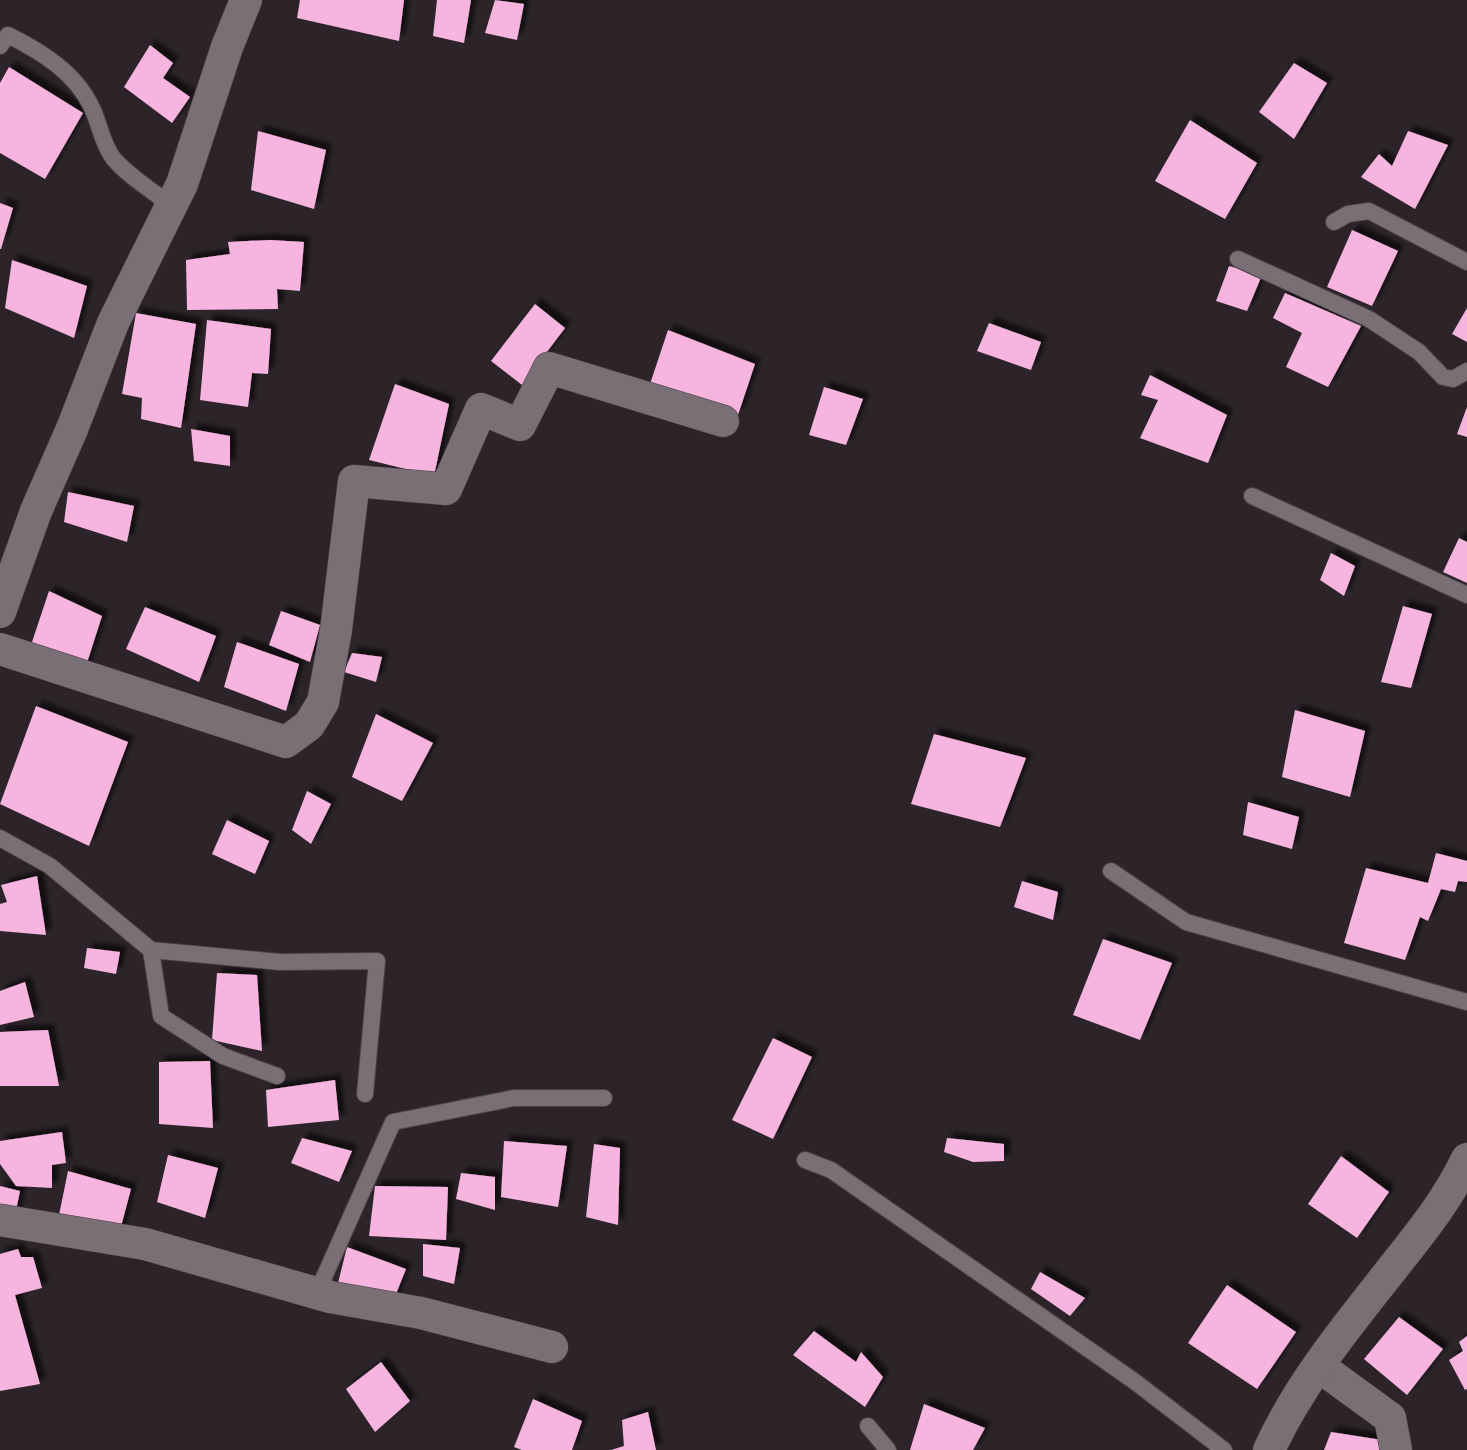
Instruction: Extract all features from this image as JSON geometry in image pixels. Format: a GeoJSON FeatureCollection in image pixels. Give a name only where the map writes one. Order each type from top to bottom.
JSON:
{"type":"FeatureCollection","features":[{"type":"Feature","properties":{"kind":"street"},"geometry":{"type":"LineString","coordinates":[[0,612],[36,511],[72,429],[113,323],[183,184],[227,47],[246,0]]}},
{"type":"Feature","properties":{"kind":"street"},"geometry":{"type":"LineString","coordinates":[[0,649],[286,742],[309,725],[323,702],[336,630],[354,481],[446,489],[481,409],[520,425],[549,368],[723,421]]}},
{"type":"Feature","properties":{"kind":"street"},"geometry":{"type":"LineString","coordinates":[[1269,1450],[1282,1422],[1351,1322],[1450,1195],[1467,1159]]}},
{"type":"Feature","properties":{"kind":"street"},"geometry":{"type":"LineString","coordinates":[[0,1220],[145,1244],[317,1293],[421,1313],[552,1347]]}},
{"type":"Feature","properties":{"kind":"street"},"geometry":{"type":"LineString","coordinates":[[1320,1367],[1390,1418],[1396,1450]]}},
{"type":"Feature","properties":{"kind":"lane"},"geometry":{"type":"LineString","coordinates":[[0,46],[8,35],[31,46],[69,75],[90,105],[104,143],[114,159],[172,206]]}},
{"type":"Feature","properties":{"kind":"lane"},"geometry":{"type":"LineString","coordinates":[[1334,222],[1348,214],[1369,211],[1467,262]]}},
{"type":"Feature","properties":{"kind":"lane"},"geometry":{"type":"LineString","coordinates":[[1238,259],[1369,318],[1419,352],[1443,377],[1453,379],[1467,371]]}},
{"type":"Feature","properties":{"kind":"lane"},"geometry":{"type":"LineString","coordinates":[[1252,496],[1467,595]]}},
{"type":"Feature","properties":{"kind":"lane"},"geometry":{"type":"LineString","coordinates":[[0,838],[50,866],[151,950],[280,962],[377,961],[365,1094]]}},
{"type":"Feature","properties":{"kind":"lane"},"geometry":{"type":"LineString","coordinates":[[1111,871],[1186,922],[1467,1002]]}},
{"type":"Feature","properties":{"kind":"lane"},"geometry":{"type":"LineString","coordinates":[[151,950],[161,1016],[223,1056],[277,1076]]}},
{"type":"Feature","properties":{"kind":"lane"},"geometry":{"type":"LineString","coordinates":[[317,1293],[393,1122],[514,1098],[604,1098]]}},
{"type":"Feature","properties":{"kind":"lane"},"geometry":{"type":"LineString","coordinates":[[805,1160],[831,1170],[1134,1381],[1224,1450]]}},
{"type":"Feature","properties":{"kind":"lane"},"geometry":{"type":"LineString","coordinates":[[868,1426],[888,1450]]}},
{"type":"Feature","properties":{"kind":"building"},"geometry":{"type":"Polygon","coordinates":[[[300,0],[404,0],[399,41],[297,18],[300,0]]]}},
{"type":"Feature","properties":{"kind":"building"},"geometry":{"type":"Polygon","coordinates":[[[437,0],[471,0],[464,43],[433,36],[437,0]]]}},
{"type":"Feature","properties":{"kind":"building"},"geometry":{"type":"Polygon","coordinates":[[[495,0],[524,4],[517,40],[485,33],[495,0]]]}},
{"type":"Feature","properties":{"kind":"building"},"geometry":{"type":"Polygon","coordinates":[[[150,45],[173,63],[163,78],[190,97],[172,123],[124,87],[150,45]]]}},
{"type":"Feature","properties":{"kind":"building"},"geometry":{"type":"Polygon","coordinates":[[[1294,63],[1327,83],[1294,139],[1259,112],[1294,63]]]}},
{"type":"Feature","properties":{"kind":"building"},"geometry":{"type":"Polygon","coordinates":[[[9,67],[83,113],[45,179],[0,153],[0,83],[9,67]]]}},
{"type":"Feature","properties":{"kind":"building"},"geometry":{"type":"Polygon","coordinates":[[[1190,120],[1257,163],[1225,219],[1155,181],[1190,120]]]}},
{"type":"Feature","properties":{"kind":"building"},"geometry":{"type":"Polygon","coordinates":[[[258,131],[326,150],[314,209],[251,190],[258,131]]]}},
{"type":"Feature","properties":{"kind":"building"},"geometry":{"type":"Polygon","coordinates":[[[1408,131],[1448,145],[1415,209],[1361,177],[1379,154],[1392,166],[1408,131]]]}},
{"type":"Feature","properties":{"kind":"building"},"geometry":{"type":"Polygon","coordinates":[[[0,203],[13,208],[1,249],[0,249],[0,203]]]}},
{"type":"Feature","properties":{"kind":"building"},"geometry":{"type":"Polygon","coordinates":[[[1352,230],[1398,251],[1372,306],[1327,287],[1352,230]]]}},
{"type":"Feature","properties":{"kind":"building"},"geometry":{"type":"Polygon","coordinates":[[[228,242],[304,242],[300,291],[277,289],[278,309],[187,310],[186,260],[230,254],[228,242]]]}},
{"type":"Feature","properties":{"kind":"building"},"geometry":{"type":"Polygon","coordinates":[[[12,260],[87,286],[74,338],[5,308],[12,260]]]}},
{"type":"Feature","properties":{"kind":"building"},"geometry":{"type":"Polygon","coordinates":[[[1229,266],[1262,275],[1247,311],[1216,301],[1229,266]]]}},
{"type":"Feature","properties":{"kind":"building"},"geometry":{"type":"Polygon","coordinates":[[[1285,293],[1361,326],[1328,387],[1286,367],[1302,333],[1273,318],[1285,293]]]}},
{"type":"Feature","properties":{"kind":"building"},"geometry":{"type":"Polygon","coordinates":[[[535,304],[565,328],[522,385],[491,361],[535,304]]]}},
{"type":"Feature","properties":{"kind":"building"},"geometry":{"type":"Polygon","coordinates":[[[1467,308],[1467,342],[1452,334],[1467,308]]]}},
{"type":"Feature","properties":{"kind":"building"},"geometry":{"type":"Polygon","coordinates":[[[136,313],[196,324],[181,428],[141,419],[142,398],[122,394],[136,313]]]}},
{"type":"Feature","properties":{"kind":"building"},"geometry":{"type":"Polygon","coordinates":[[[207,320],[271,329],[268,374],[252,373],[248,407],[200,400],[207,320]]]}},
{"type":"Feature","properties":{"kind":"building"},"geometry":{"type":"Polygon","coordinates":[[[989,323],[1041,342],[1031,370],[977,351],[989,323]]]}},
{"type":"Feature","properties":{"kind":"building"},"geometry":{"type":"Polygon","coordinates":[[[668,330],[755,364],[738,415],[650,384],[668,330]]]}},
{"type":"Feature","properties":{"kind":"building"},"geometry":{"type":"Polygon","coordinates":[[[1150,375],[1227,415],[1208,463],[1140,438],[1158,400],[1141,395],[1150,375]]]}},
{"type":"Feature","properties":{"kind":"building"},"geometry":{"type":"Polygon","coordinates":[[[395,384],[449,404],[434,476],[369,460],[395,384]]]}},
{"type":"Feature","properties":{"kind":"building"},"geometry":{"type":"Polygon","coordinates":[[[824,387],[863,399],[846,445],[809,435],[824,387]]]}},
{"type":"Feature","properties":{"kind":"building"},"geometry":{"type":"Polygon","coordinates":[[[1467,407],[1467,437],[1457,434],[1467,407]]]}},
{"type":"Feature","properties":{"kind":"building"},"geometry":{"type":"Polygon","coordinates":[[[191,429],[230,436],[230,466],[194,461],[191,429]]]}},
{"type":"Feature","properties":{"kind":"building"},"geometry":{"type":"Polygon","coordinates":[[[68,492],[134,506],[127,542],[64,522],[68,492]]]}},
{"type":"Feature","properties":{"kind":"building"},"geometry":{"type":"Polygon","coordinates":[[[1459,538],[1467,542],[1467,583],[1443,572],[1459,538]]]}},
{"type":"Feature","properties":{"kind":"building"},"geometry":{"type":"Polygon","coordinates":[[[1331,553],[1355,566],[1344,596],[1320,580],[1331,553]]]}},
{"type":"Feature","properties":{"kind":"building"},"geometry":{"type":"Polygon","coordinates":[[[49,591],[102,616],[85,669],[31,645],[49,591]]]}},
{"type":"Feature","properties":{"kind":"building"},"geometry":{"type":"Polygon","coordinates":[[[1403,606],[1432,614],[1411,688],[1381,682],[1403,606]]]}},
{"type":"Feature","properties":{"kind":"building"},"geometry":{"type":"Polygon","coordinates":[[[145,607],[216,636],[199,682],[126,649],[145,607]]]}},
{"type":"Feature","properties":{"kind":"building"},"geometry":{"type":"Polygon","coordinates":[[[281,611],[320,625],[310,662],[269,645],[281,611]]]}},
{"type":"Feature","properties":{"kind":"building"},"geometry":{"type":"Polygon","coordinates":[[[237,642],[299,664],[286,711],[224,687],[237,642]]]}},
{"type":"Feature","properties":{"kind":"building"},"geometry":{"type":"Polygon","coordinates":[[[352,653],[382,657],[376,682],[344,672],[352,653]]]}},
{"type":"Feature","properties":{"kind":"building"},"geometry":{"type":"Polygon","coordinates":[[[36,706],[128,742],[89,846],[0,804],[36,706]]]}},
{"type":"Feature","properties":{"kind":"building"},"geometry":{"type":"Polygon","coordinates":[[[1295,710],[1365,731],[1350,797],[1282,777],[1295,710]]]}},
{"type":"Feature","properties":{"kind":"building"},"geometry":{"type":"Polygon","coordinates":[[[376,714],[433,743],[402,801],[352,777],[376,714]]]}},
{"type":"Feature","properties":{"kind":"building"},"geometry":{"type":"Polygon","coordinates":[[[934,734],[1026,758],[1000,827],[911,804],[934,734]]]}},
{"type":"Feature","properties":{"kind":"building"},"geometry":{"type":"Polygon","coordinates":[[[307,791],[331,804],[311,844],[292,830],[307,791]]]}},
{"type":"Feature","properties":{"kind":"building"},"geometry":{"type":"Polygon","coordinates":[[[1248,802],[1299,817],[1292,849],[1243,835],[1248,802]]]}},
{"type":"Feature","properties":{"kind":"building"},"geometry":{"type":"Polygon","coordinates":[[[227,820],[269,841],[255,874],[212,854],[227,820]]]}},
{"type":"Feature","properties":{"kind":"building"},"geometry":{"type":"Polygon","coordinates":[[[1436,853],[1467,861],[1467,882],[1458,881],[1455,892],[1441,889],[1428,921],[1420,917],[1405,960],[1344,943],[1366,868],[1428,883],[1436,853]]]}},
{"type":"Feature","properties":{"kind":"building"},"geometry":{"type":"Polygon","coordinates":[[[37,876],[46,935],[0,931],[0,904],[7,902],[1,885],[37,876]]]}},
{"type":"Feature","properties":{"kind":"building"},"geometry":{"type":"Polygon","coordinates":[[[1022,881],[1058,892],[1053,920],[1014,907],[1022,881]]]}},
{"type":"Feature","properties":{"kind":"building"},"geometry":{"type":"Polygon","coordinates":[[[1103,939],[1172,963],[1140,1040],[1073,1015],[1103,939]]]}},
{"type":"Feature","properties":{"kind":"building"},"geometry":{"type":"Polygon","coordinates":[[[87,948],[120,952],[116,974],[84,968],[87,948]]]}},
{"type":"Feature","properties":{"kind":"building"},"geometry":{"type":"Polygon","coordinates":[[[217,973],[257,975],[262,1051],[212,1040],[217,973]]]}},
{"type":"Feature","properties":{"kind":"building"},"geometry":{"type":"Polygon","coordinates":[[[25,982],[34,1017],[0,1025],[0,991],[25,982]]]}},
{"type":"Feature","properties":{"kind":"building"},"geometry":{"type":"Polygon","coordinates":[[[48,1030],[59,1086],[0,1086],[0,1032],[48,1030]]]}},
{"type":"Feature","properties":{"kind":"building"},"geometry":{"type":"Polygon","coordinates":[[[773,1038],[812,1057],[773,1139],[732,1120],[773,1038]]]}},
{"type":"Feature","properties":{"kind":"building"},"geometry":{"type":"Polygon","coordinates":[[[210,1061],[213,1128],[159,1124],[159,1062],[210,1061]]]}},
{"type":"Feature","properties":{"kind":"building"},"geometry":{"type":"Polygon","coordinates":[[[335,1080],[339,1120],[268,1127],[266,1090],[335,1080]]]}},
{"type":"Feature","properties":{"kind":"building"},"geometry":{"type":"Polygon","coordinates":[[[62,1132],[66,1163],[52,1165],[52,1188],[16,1186],[0,1164],[0,1141],[62,1132]]]}},
{"type":"Feature","properties":{"kind":"building"},"geometry":{"type":"Polygon","coordinates":[[[302,1138],[352,1151],[339,1182],[291,1163],[302,1138]]]}},
{"type":"Feature","properties":{"kind":"building"},"geometry":{"type":"Polygon","coordinates":[[[947,1138],[1004,1144],[1004,1161],[973,1162],[944,1152],[947,1138]]]}},
{"type":"Feature","properties":{"kind":"building"},"geometry":{"type":"Polygon","coordinates":[[[504,1141],[567,1146],[558,1207],[501,1197],[504,1141]]]}},
{"type":"Feature","properties":{"kind":"building"},"geometry":{"type":"Polygon","coordinates":[[[594,1144],[620,1148],[618,1225],[586,1217],[594,1144]]]}},
{"type":"Feature","properties":{"kind":"building"},"geometry":{"type":"Polygon","coordinates":[[[168,1155],[218,1168],[205,1218],[157,1202],[168,1155]]]}},
{"type":"Feature","properties":{"kind":"building"},"geometry":{"type":"Polygon","coordinates":[[[1341,1156],[1389,1192],[1357,1238],[1308,1204],[1341,1156]]]}},
{"type":"Feature","properties":{"kind":"building"},"geometry":{"type":"Polygon","coordinates":[[[68,1171],[131,1189],[119,1234],[59,1215],[68,1171]]]}},
{"type":"Feature","properties":{"kind":"building"},"geometry":{"type":"Polygon","coordinates":[[[461,1173],[495,1177],[495,1210],[456,1199],[461,1173]]]}},
{"type":"Feature","properties":{"kind":"building"},"geometry":{"type":"Polygon","coordinates":[[[0,1186],[20,1191],[14,1220],[0,1217],[0,1186]]]}},
{"type":"Feature","properties":{"kind":"building"},"geometry":{"type":"Polygon","coordinates":[[[375,1186],[448,1187],[446,1240],[369,1236],[375,1186]]]}},
{"type":"Feature","properties":{"kind":"building"},"geometry":{"type":"Polygon","coordinates":[[[423,1244],[460,1248],[454,1284],[423,1276],[423,1244]]]}},
{"type":"Feature","properties":{"kind":"building"},"geometry":{"type":"Polygon","coordinates":[[[347,1247],[406,1269],[392,1304],[338,1283],[347,1247]]]}},
{"type":"Feature","properties":{"kind":"building"},"geometry":{"type":"Polygon","coordinates":[[[18,1249],[21,1257],[33,1257],[42,1288],[15,1295],[40,1384],[0,1391],[0,1254],[18,1249]]]}},
{"type":"Feature","properties":{"kind":"building"},"geometry":{"type":"Polygon","coordinates":[[[1040,1272],[1085,1298],[1070,1316],[1031,1289],[1040,1272]]]}},
{"type":"Feature","properties":{"kind":"building"},"geometry":{"type":"Polygon","coordinates":[[[1227,1285],[1296,1332],[1257,1389],[1188,1343],[1227,1285]]]}},
{"type":"Feature","properties":{"kind":"building"},"geometry":{"type":"Polygon","coordinates":[[[1399,1317],[1443,1349],[1407,1395],[1364,1359],[1399,1317]]]}},
{"type":"Feature","properties":{"kind":"building"},"geometry":{"type":"Polygon","coordinates":[[[814,1331],[856,1362],[861,1352],[883,1377],[865,1407],[793,1355],[814,1331]]]}},
{"type":"Feature","properties":{"kind":"building"},"geometry":{"type":"Polygon","coordinates":[[[1467,1336],[1465,1390],[1449,1360],[1463,1351],[1459,1342],[1467,1336]]]}},
{"type":"Feature","properties":{"kind":"building"},"geometry":{"type":"Polygon","coordinates":[[[381,1362],[410,1401],[375,1432],[346,1389],[381,1362]]]}},
{"type":"Feature","properties":{"kind":"building"},"geometry":{"type":"Polygon","coordinates":[[[533,1399],[582,1421],[572,1450],[522,1450],[514,1447],[533,1399]]]}},
{"type":"Feature","properties":{"kind":"building"},"geometry":{"type":"Polygon","coordinates":[[[924,1404],[985,1428],[973,1450],[910,1450],[924,1404]]]}},
{"type":"Feature","properties":{"kind":"building"},"geometry":{"type":"Polygon","coordinates":[[[648,1412],[656,1450],[611,1450],[624,1446],[622,1420],[648,1412]]]}},
{"type":"Feature","properties":{"kind":"building"},"geometry":{"type":"Polygon","coordinates":[[[1331,1432],[1382,1440],[1379,1450],[1324,1450],[1331,1432]]]}}]}
